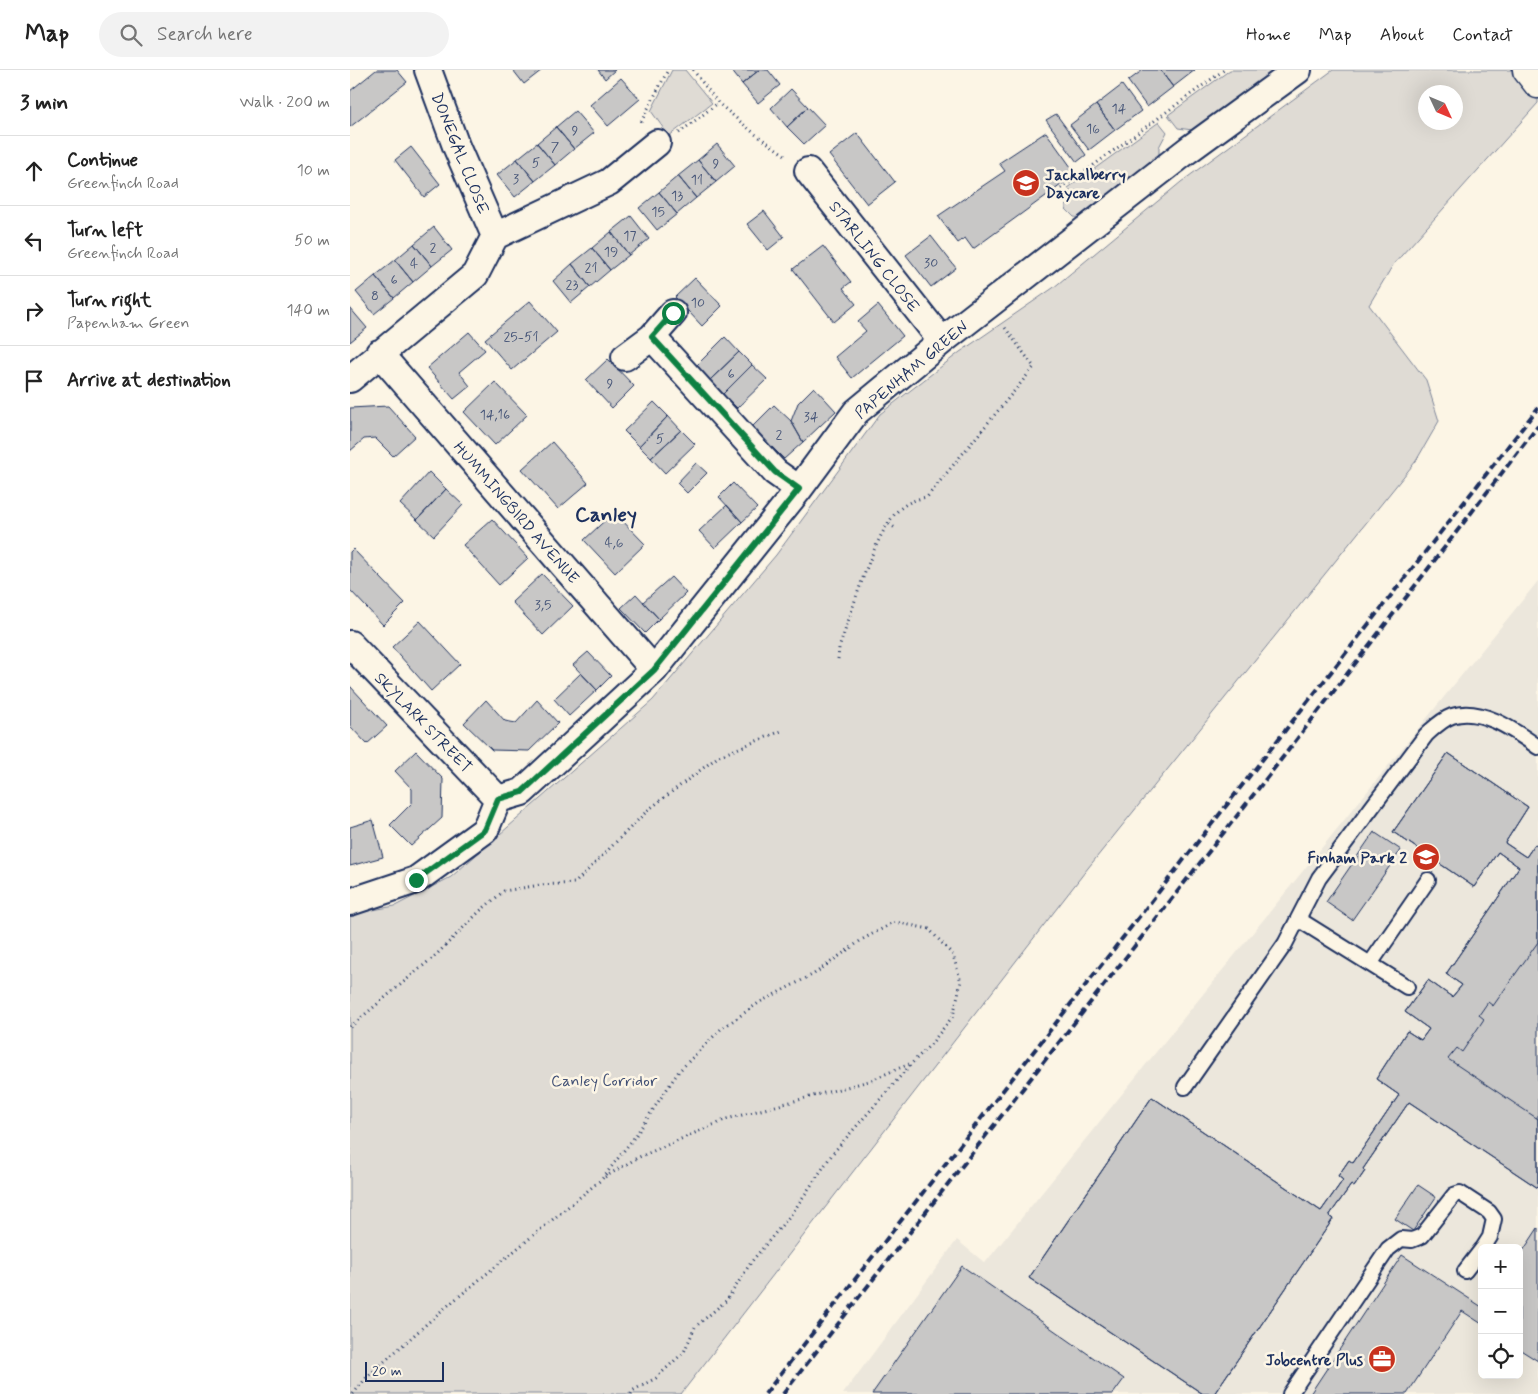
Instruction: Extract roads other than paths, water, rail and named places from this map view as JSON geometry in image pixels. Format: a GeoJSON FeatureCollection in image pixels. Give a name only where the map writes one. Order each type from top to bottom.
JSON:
{"type":"FeatureCollection","features":[{"type":"Feature","properties":{"kind":"street","name":"DONEGAL CLOSE"},"geometry":{"type":"LineString","coordinates":[[428,70],[456,146],[495,236]]}},
{"type":"Feature","properties":{"kind":"street","name":"PAPENHAM GREEN"},"geometry":{"type":"LineString","coordinates":[[498,799],[522,792],[654,670],[799,489],[856,412],[942,341],[1188,150],[1298,70]]}},
{"type":"Feature","properties":{"kind":"street"},"geometry":{"type":"LineString","coordinates":[[1527,70],[1538,84]]}},
{"type":"Feature","properties":{"kind":"street"},"geometry":{"type":"LineString","coordinates":[[350,379],[475,275],[495,236],[609,182],[657,143]]}},
{"type":"Feature","properties":{"kind":"street","name":"STARLING CLOSE"},"geometry":{"type":"LineString","coordinates":[[808,171],[942,341]]}},
{"type":"Feature","properties":{"kind":"street"},"geometry":{"type":"LineString","coordinates":[[625,357],[652,337],[673,313]]}},
{"type":"Feature","properties":{"kind":"street"},"geometry":{"type":"LineString","coordinates":[[652,337],[775,472],[799,489]]}},
{"type":"Feature","properties":{"kind":"street","name":"HUMMINGBIRD AVENUE"},"geometry":{"type":"LineString","coordinates":[[380,354],[654,670]]}},
{"type":"Feature","properties":{"kind":"street","name":"SKYLARK STREET"},"geometry":{"type":"LineString","coordinates":[[350,644],[498,799]]}},
{"type":"Feature","properties":{"kind":"street"},"geometry":{"type":"LineString","coordinates":[[350,902],[416,880],[485,830],[498,799]]}},
{"type":"Feature","properties":{"kind":"lane"},"geometry":{"type":"LineString","coordinates":[[1185,1088],[1285,944],[1319,878],[1426,734],[1439,723],[1452,716],[1468,714],[1485,717],[1538,747]]}},
{"type":"Feature","properties":{"kind":"lane"},"geometry":{"type":"LineString","coordinates":[[1370,964],[1428,880]]}},
{"type":"Feature","properties":{"kind":"lane"},"geometry":{"type":"LineString","coordinates":[[1298,919],[1407,987]]}},
{"type":"Feature","properties":{"kind":"lane"},"geometry":{"type":"LineString","coordinates":[[1290,1394],[1388,1249],[1401,1239],[1412,1240],[1422,1236],[1454,1195],[1460,1193],[1490,1212],[1494,1219],[1490,1238],[1485,1244]]}},
{"type":"Feature","properties":{"kind":"lane"},"geometry":{"type":"LineString","coordinates":[[1465,1271],[1478,1253]]}},
{"type":"Feature","properties":{"kind":"railway"},"geometry":{"type":"LineString","coordinates":[[765,1394],[1538,408]]}},
{"type":"Feature","properties":{"kind":"railway"},"geometry":{"type":"LineString","coordinates":[[783,1394],[1287,752],[1538,426]]}},
{"type":"Feature","properties":{"kind":"place","name":"Jackalberry Daycare"},"geometry":{"type":"Point","coordinates":[1026,183]}},
{"type":"Feature","properties":{"kind":"place","name":"Finham Park 2"},"geometry":{"type":"Point","coordinates":[1426,857]}},
{"type":"Feature","properties":{"kind":"place","name":"Jobcentre Plus"},"geometry":{"type":"Point","coordinates":[1382,1359]}},
{"type":"Feature","properties":{"kind":"district","name":"Canley"},"geometry":{"type":"Point","coordinates":[606,514]}},
{"type":"Feature","properties":{"kind":"park label","name":"Canley Corridor"},"geometry":{"type":"Point","coordinates":[604,1080]}}]}
